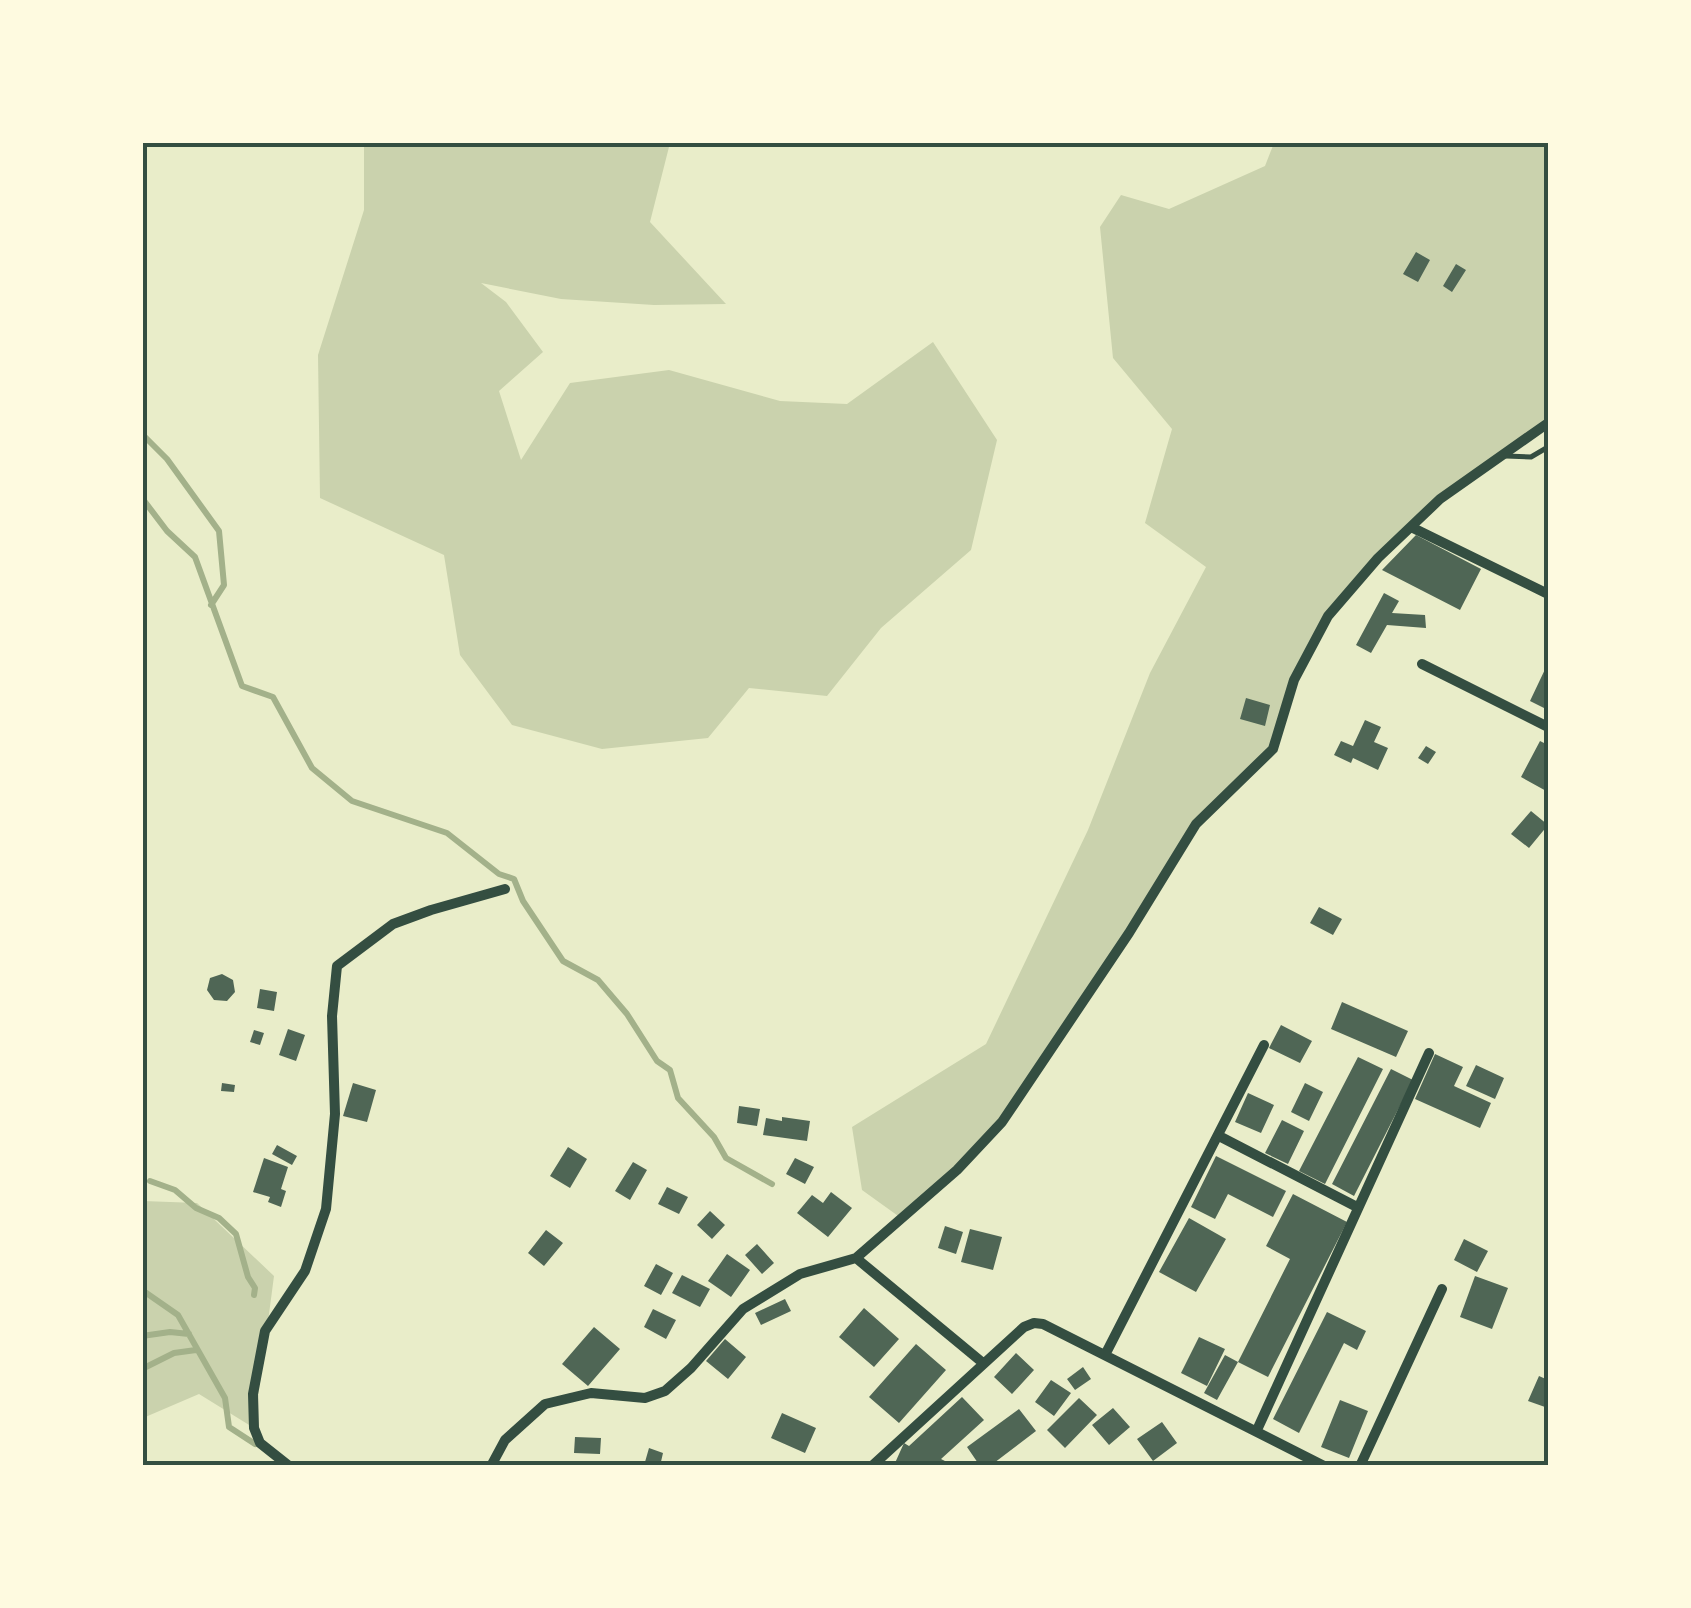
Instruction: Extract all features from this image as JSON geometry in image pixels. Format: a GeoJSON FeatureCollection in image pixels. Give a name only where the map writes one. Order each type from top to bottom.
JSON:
{"type":"FeatureCollection","features":[{"type":"Feature","properties":{"kind":"street"},"geometry":{"type":"LineString","coordinates":[[491,1466],[505,1440],[545,1404],[591,1393],[645,1398],[665,1390],[692,1368],[743,1310],[800,1274],[856,1258],[957,1170],[1002,1122],[1196,824],[1273,749],[1294,680],[1328,616],[1378,558],[1440,499],[1548,422]]}},
{"type":"Feature","properties":{"kind":"street"},"geometry":{"type":"LineString","coordinates":[[1411,526],[1548,594]]}},
{"type":"Feature","properties":{"kind":"street"},"geometry":{"type":"LineString","coordinates":[[1422,664],[1548,727]]}},
{"type":"Feature","properties":{"kind":"street"},"geometry":{"type":"LineString","coordinates":[[289,1466],[260,1443],[254,1428],[252,1394],[265,1331],[305,1270],[326,1210],[335,1114],[332,1016],[337,966],[393,924],[505,889]]}},
{"type":"Feature","properties":{"kind":"street"},"geometry":{"type":"LineString","coordinates":[[1106,1353],[1264,1045]]}},
{"type":"Feature","properties":{"kind":"street"},"geometry":{"type":"LineString","coordinates":[[1256,1430],[1429,1053]]}},
{"type":"Feature","properties":{"kind":"street"},"geometry":{"type":"LineString","coordinates":[[1218,1136],[1357,1207]]}},
{"type":"Feature","properties":{"kind":"street"},"geometry":{"type":"LineString","coordinates":[[856,1258],[983,1363]]}},
{"type":"Feature","properties":{"kind":"street"},"geometry":{"type":"LineString","coordinates":[[1360,1466],[1442,1288]]}},
{"type":"Feature","properties":{"kind":"street"},"geometry":{"type":"LineString","coordinates":[[872,1466],[983,1363],[1024,1327],[1034,1323],[1106,1353],[1324,1466]]}},
{"type":"Feature","properties":{"kind":"lane"},"geometry":{"type":"LineString","coordinates":[[1498,456],[1532,457],[1548,447]]}},
{"type":"Feature","properties":{"kind":"green space"},"geometry":{"type":"Polygon","coordinates":[[[364,143],[670,143],[650,222],[726,304],[654,305],[561,299],[481,283],[506,302],[543,352],[499,391],[521,460],[570,383],[669,370],[780,401],[847,404],[933,342],[997,440],[971,550],[881,628],[827,696],[749,688],[708,738],[602,749],[512,725],[460,655],[444,555],[320,498],[318,355],[364,210],[364,143]]]}},
{"type":"Feature","properties":{"kind":"green space"},"geometry":{"type":"Polygon","coordinates":[[[1274,143],[1548,143],[1548,423],[1440,499],[1328,616],[1294,680],[1273,749],[1196,824],[1002,1122],[901,1218],[862,1190],[852,1127],[986,1044],[1088,830],[1150,673],[1206,567],[1145,523],[1172,429],[1113,358],[1100,227],[1121,195],[1169,209],[1265,166],[1274,143]]]}},
{"type":"Feature","properties":{"kind":"green space"},"geometry":{"type":"Polygon","coordinates":[[[143,1201],[197,1203],[274,1276],[254,1428],[199,1394],[143,1418],[143,1201]]]}},
{"type":"Feature","properties":{"kind":"building"},"geometry":{"type":"Polygon","coordinates":[[[1416,252],[1430,260],[1418,282],[1403,274],[1416,252]]]}},
{"type":"Feature","properties":{"kind":"building"},"geometry":{"type":"Polygon","coordinates":[[[1456,264],[1466,270],[1452,292],[1443,286],[1456,264]]]}},
{"type":"Feature","properties":{"kind":"building"},"geometry":{"type":"Polygon","coordinates":[[[1416,535],[1481,569],[1460,610],[1382,570],[1416,535]]]}},
{"type":"Feature","properties":{"kind":"building"},"geometry":{"type":"Polygon","coordinates":[[[1384,593],[1399,601],[1392,613],[1425,615],[1426,628],[1387,625],[1371,653],[1356,645],[1384,593]]]}},
{"type":"Feature","properties":{"kind":"building"},"geometry":{"type":"Polygon","coordinates":[[[1548,663],[1548,710],[1530,701],[1548,663]]]}},
{"type":"Feature","properties":{"kind":"building"},"geometry":{"type":"Polygon","coordinates":[[[1246,698],[1270,705],[1265,726],[1240,719],[1246,698]]]}},
{"type":"Feature","properties":{"kind":"building"},"geometry":{"type":"Polygon","coordinates":[[[1365,720],[1381,727],[1374,742],[1388,748],[1378,770],[1353,758],[1351,763],[1334,755],[1341,741],[1353,746],[1365,720]]]}},
{"type":"Feature","properties":{"kind":"building"},"geometry":{"type":"Polygon","coordinates":[[[1540,741],[1548,745],[1548,792],[1521,777],[1540,741]]]}},
{"type":"Feature","properties":{"kind":"building"},"geometry":{"type":"Polygon","coordinates":[[[1426,746],[1436,752],[1428,764],[1418,758],[1426,746]]]}},
{"type":"Feature","properties":{"kind":"building"},"geometry":{"type":"Polygon","coordinates":[[[1531,811],[1548,825],[1529,848],[1511,834],[1531,811]]]}},
{"type":"Feature","properties":{"kind":"building"},"geometry":{"type":"Polygon","coordinates":[[[1319,907],[1342,919],[1333,935],[1310,923],[1319,907]]]}},
{"type":"Feature","properties":{"kind":"building"},"geometry":{"type":"Polygon","coordinates":[[[222,974],[233,980],[235,992],[227,1001],[214,1000],[207,990],[210,978],[222,974]]]}},
{"type":"Feature","properties":{"kind":"building"},"geometry":{"type":"Polygon","coordinates":[[[260,989],[277,992],[274,1011],[257,1008],[260,989]]]}},
{"type":"Feature","properties":{"kind":"building"},"geometry":{"type":"Polygon","coordinates":[[[1342,1002],[1408,1031],[1396,1057],[1331,1029],[1342,1002]]]}},
{"type":"Feature","properties":{"kind":"building"},"geometry":{"type":"Polygon","coordinates":[[[1281,1025],[1312,1041],[1300,1063],[1269,1048],[1281,1025]]]}},
{"type":"Feature","properties":{"kind":"building"},"geometry":{"type":"Polygon","coordinates":[[[288,1029],[305,1035],[296,1061],[279,1055],[288,1029]]]}},
{"type":"Feature","properties":{"kind":"building"},"geometry":{"type":"Polygon","coordinates":[[[254,1030],[264,1033],[260,1045],[250,1042],[254,1030]]]}},
{"type":"Feature","properties":{"kind":"building"},"geometry":{"type":"Polygon","coordinates":[[[1435,1054],[1463,1067],[1454,1086],[1491,1103],[1480,1128],[1415,1099],[1435,1054]]]}},
{"type":"Feature","properties":{"kind":"building"},"geometry":{"type":"Polygon","coordinates":[[[1358,1057],[1383,1069],[1325,1184],[1299,1171],[1358,1057]]]}},
{"type":"Feature","properties":{"kind":"building"},"geometry":{"type":"Polygon","coordinates":[[[1476,1065],[1504,1078],[1495,1099],[1466,1086],[1476,1065]]]}},
{"type":"Feature","properties":{"kind":"building"},"geometry":{"type":"Polygon","coordinates":[[[1391,1069],[1413,1080],[1354,1196],[1332,1184],[1391,1069]]]}},
{"type":"Feature","properties":{"kind":"building"},"geometry":{"type":"Polygon","coordinates":[[[222,1083],[235,1085],[234,1092],[221,1091],[222,1083]]]}},
{"type":"Feature","properties":{"kind":"building"},"geometry":{"type":"Polygon","coordinates":[[[353,1083],[376,1090],[367,1122],[343,1116],[353,1083]]]}},
{"type":"Feature","properties":{"kind":"building"},"geometry":{"type":"Polygon","coordinates":[[[1305,1083],[1323,1092],[1309,1121],[1291,1112],[1305,1083]]]}},
{"type":"Feature","properties":{"kind":"building"},"geometry":{"type":"Polygon","coordinates":[[[1248,1093],[1274,1105],[1261,1133],[1235,1122],[1248,1093]]]}},
{"type":"Feature","properties":{"kind":"building"},"geometry":{"type":"Polygon","coordinates":[[[739,1106],[760,1109],[757,1126],[737,1123],[739,1106]]]}},
{"type":"Feature","properties":{"kind":"building"},"geometry":{"type":"Polygon","coordinates":[[[782,1117],[810,1121],[807,1141],[763,1135],[766,1118],[782,1121],[782,1117]]]}},
{"type":"Feature","properties":{"kind":"building"},"geometry":{"type":"Polygon","coordinates":[[[1282,1120],[1304,1131],[1288,1164],[1265,1153],[1282,1120]]]}},
{"type":"Feature","properties":{"kind":"building"},"geometry":{"type":"Polygon","coordinates":[[[277,1145],[297,1156],[292,1165],[272,1154],[277,1145]]]}},
{"type":"Feature","properties":{"kind":"building"},"geometry":{"type":"Polygon","coordinates":[[[568,1147],[587,1159],[570,1188],[550,1176],[568,1147]]]}},
{"type":"Feature","properties":{"kind":"building"},"geometry":{"type":"Polygon","coordinates":[[[1216,1156],[1286,1191],[1273,1217],[1228,1194],[1215,1219],[1191,1207],[1216,1156]]]}},
{"type":"Feature","properties":{"kind":"building"},"geometry":{"type":"Polygon","coordinates":[[[264,1158],[288,1167],[281,1189],[286,1191],[281,1207],[268,1202],[270,1197],[253,1192],[264,1158]]]}},
{"type":"Feature","properties":{"kind":"building"},"geometry":{"type":"Polygon","coordinates":[[[795,1158],[814,1167],[805,1184],[786,1174],[795,1158]]]}},
{"type":"Feature","properties":{"kind":"building"},"geometry":{"type":"Polygon","coordinates":[[[633,1162],[647,1170],[630,1200],[615,1191],[633,1162]]]}},
{"type":"Feature","properties":{"kind":"building"},"geometry":{"type":"Polygon","coordinates":[[[667,1187],[688,1197],[679,1214],[658,1204],[667,1187]]]}},
{"type":"Feature","properties":{"kind":"building"},"geometry":{"type":"Polygon","coordinates":[[[831,1192],[852,1208],[828,1237],[797,1213],[812,1195],[823,1203],[831,1192]]]}},
{"type":"Feature","properties":{"kind":"building"},"geometry":{"type":"Polygon","coordinates":[[[1293,1194],[1347,1222],[1268,1377],[1238,1362],[1290,1259],[1266,1246],[1293,1194]]]}},
{"type":"Feature","properties":{"kind":"building"},"geometry":{"type":"Polygon","coordinates":[[[710,1211],[725,1225],[712,1239],[697,1225],[710,1211]]]}},
{"type":"Feature","properties":{"kind":"building"},"geometry":{"type":"Polygon","coordinates":[[[1189,1218],[1226,1239],[1196,1292],[1159,1272],[1189,1218]]]}},
{"type":"Feature","properties":{"kind":"building"},"geometry":{"type":"Polygon","coordinates":[[[945,1226],[963,1232],[956,1254],[938,1248],[945,1226]]]}},
{"type":"Feature","properties":{"kind":"building"},"geometry":{"type":"Polygon","coordinates":[[[970,1229],[1002,1237],[993,1270],[961,1262],[970,1229]]]}},
{"type":"Feature","properties":{"kind":"building"},"geometry":{"type":"Polygon","coordinates":[[[546,1230],[563,1243],[544,1266],[528,1253],[546,1230]]]}},
{"type":"Feature","properties":{"kind":"building"},"geometry":{"type":"Polygon","coordinates":[[[1464,1239],[1488,1251],[1477,1272],[1454,1260],[1464,1239]]]}},
{"type":"Feature","properties":{"kind":"building"},"geometry":{"type":"Polygon","coordinates":[[[757,1244],[774,1263],[762,1274],[745,1255],[757,1244]]]}},
{"type":"Feature","properties":{"kind":"building"},"geometry":{"type":"Polygon","coordinates":[[[727,1254],[750,1270],[731,1297],[708,1281],[727,1254]]]}},
{"type":"Feature","properties":{"kind":"building"},"geometry":{"type":"Polygon","coordinates":[[[656,1264],[673,1273],[661,1295],[644,1286],[656,1264]]]}},
{"type":"Feature","properties":{"kind":"building"},"geometry":{"type":"Polygon","coordinates":[[[682,1275],[710,1289],[700,1307],[672,1293],[682,1275]]]}},
{"type":"Feature","properties":{"kind":"building"},"geometry":{"type":"Polygon","coordinates":[[[1475,1276],[1508,1288],[1492,1329],[1460,1317],[1475,1276]]]}},
{"type":"Feature","properties":{"kind":"building"},"geometry":{"type":"Polygon","coordinates":[[[785,1299],[791,1311],[761,1325],[755,1313],[785,1299]]]}},
{"type":"Feature","properties":{"kind":"building"},"geometry":{"type":"Polygon","coordinates":[[[864,1308],[899,1339],[874,1367],[839,1337],[864,1308]]]}},
{"type":"Feature","properties":{"kind":"building"},"geometry":{"type":"Polygon","coordinates":[[[653,1309],[676,1320],[666,1339],[644,1327],[653,1309]]]}},
{"type":"Feature","properties":{"kind":"building"},"geometry":{"type":"Polygon","coordinates":[[[1327,1312],[1366,1331],[1357,1350],[1344,1343],[1299,1433],[1273,1419],[1327,1312]]]}},
{"type":"Feature","properties":{"kind":"building"},"geometry":{"type":"Polygon","coordinates":[[[594,1327],[620,1349],[588,1386],[562,1364],[594,1327]]]}},
{"type":"Feature","properties":{"kind":"building"},"geometry":{"type":"Polygon","coordinates":[[[1199,1337],[1225,1349],[1207,1386],[1181,1373],[1199,1337]]]}},
{"type":"Feature","properties":{"kind":"building"},"geometry":{"type":"Polygon","coordinates":[[[725,1339],[746,1357],[728,1379],[706,1361],[725,1339]]]}},
{"type":"Feature","properties":{"kind":"building"},"geometry":{"type":"Polygon","coordinates":[[[916,1344],[946,1370],[899,1423],[869,1397],[916,1344]]]}},
{"type":"Feature","properties":{"kind":"building"},"geometry":{"type":"Polygon","coordinates":[[[1016,1353],[1034,1370],[1012,1394],[994,1377],[1016,1353]]]}},
{"type":"Feature","properties":{"kind":"building"},"geometry":{"type":"Polygon","coordinates":[[[1225,1355],[1238,1362],[1217,1400],[1204,1393],[1225,1355]]]}},
{"type":"Feature","properties":{"kind":"building"},"geometry":{"type":"Polygon","coordinates":[[[1083,1367],[1091,1379],[1075,1390],[1067,1379],[1083,1367]]]}},
{"type":"Feature","properties":{"kind":"building"},"geometry":{"type":"Polygon","coordinates":[[[1539,1376],[1548,1380],[1545,1407],[1528,1401],[1539,1376]]]}},
{"type":"Feature","properties":{"kind":"building"},"geometry":{"type":"Polygon","coordinates":[[[1051,1380],[1071,1393],[1054,1416],[1035,1402],[1051,1380]]]}},
{"type":"Feature","properties":{"kind":"building"},"geometry":{"type":"Polygon","coordinates":[[[962,1397],[984,1420],[941,1459],[955,1466],[895,1463],[904,1443],[909,1446],[962,1397]]]}},
{"type":"Feature","properties":{"kind":"building"},"geometry":{"type":"Polygon","coordinates":[[[1079,1398],[1097,1415],[1065,1448],[1047,1430],[1079,1398]]]}},
{"type":"Feature","properties":{"kind":"building"},"geometry":{"type":"Polygon","coordinates":[[[1340,1400],[1368,1411],[1349,1458],[1321,1447],[1340,1400]]]}},
{"type":"Feature","properties":{"kind":"building"},"geometry":{"type":"Polygon","coordinates":[[[1113,1408],[1130,1427],[1109,1445],[1092,1425],[1113,1408]]]}},
{"type":"Feature","properties":{"kind":"building"},"geometry":{"type":"Polygon","coordinates":[[[1019,1409],[1036,1431],[990,1466],[980,1466],[967,1447],[1019,1409]]]}},
{"type":"Feature","properties":{"kind":"building"},"geometry":{"type":"Polygon","coordinates":[[[782,1413],[816,1428],[805,1453],[771,1438],[782,1413]]]}},
{"type":"Feature","properties":{"kind":"building"},"geometry":{"type":"Polygon","coordinates":[[[1162,1422],[1177,1443],[1153,1461],[1137,1439],[1162,1422]]]}},
{"type":"Feature","properties":{"kind":"building"},"geometry":{"type":"Polygon","coordinates":[[[575,1437],[601,1438],[600,1454],[574,1453],[575,1437]]]}},
{"type":"Feature","properties":{"kind":"building"},"geometry":{"type":"Polygon","coordinates":[[[649,1448],[663,1453],[660,1466],[645,1462],[649,1448]]]}},
{"type":"Feature","properties":{"kind":"waterway"},"geometry":{"type":"LineString","coordinates":[[142,434],[167,459],[219,531],[224,585],[211,605]]}},
{"type":"Feature","properties":{"kind":"waterway"},"geometry":{"type":"LineString","coordinates":[[142,498],[167,531],[195,557],[242,686],[273,697],[312,768],[352,801],[447,833],[499,874],[514,879],[523,901],[563,961],[598,980],[627,1014],[657,1061],[670,1070],[678,1098],[714,1137],[726,1158],[772,1184]]}},
{"type":"Feature","properties":{"kind":"waterway"},"geometry":{"type":"LineString","coordinates":[[150,1181],[175,1190],[196,1208],[219,1218],[236,1234],[254,1295]]}},
{"type":"Feature","properties":{"kind":"waterway"},"geometry":{"type":"LineString","coordinates":[[142,1290],[178,1315],[225,1398],[229,1427],[255,1444]]}},
{"type":"Feature","properties":{"kind":"waterway"},"geometry":{"type":"LineString","coordinates":[[142,1336],[189,1334]]}},
{"type":"Feature","properties":{"kind":"waterway"},"geometry":{"type":"LineString","coordinates":[[142,1369],[174,1353],[196,1350]]}}]}
